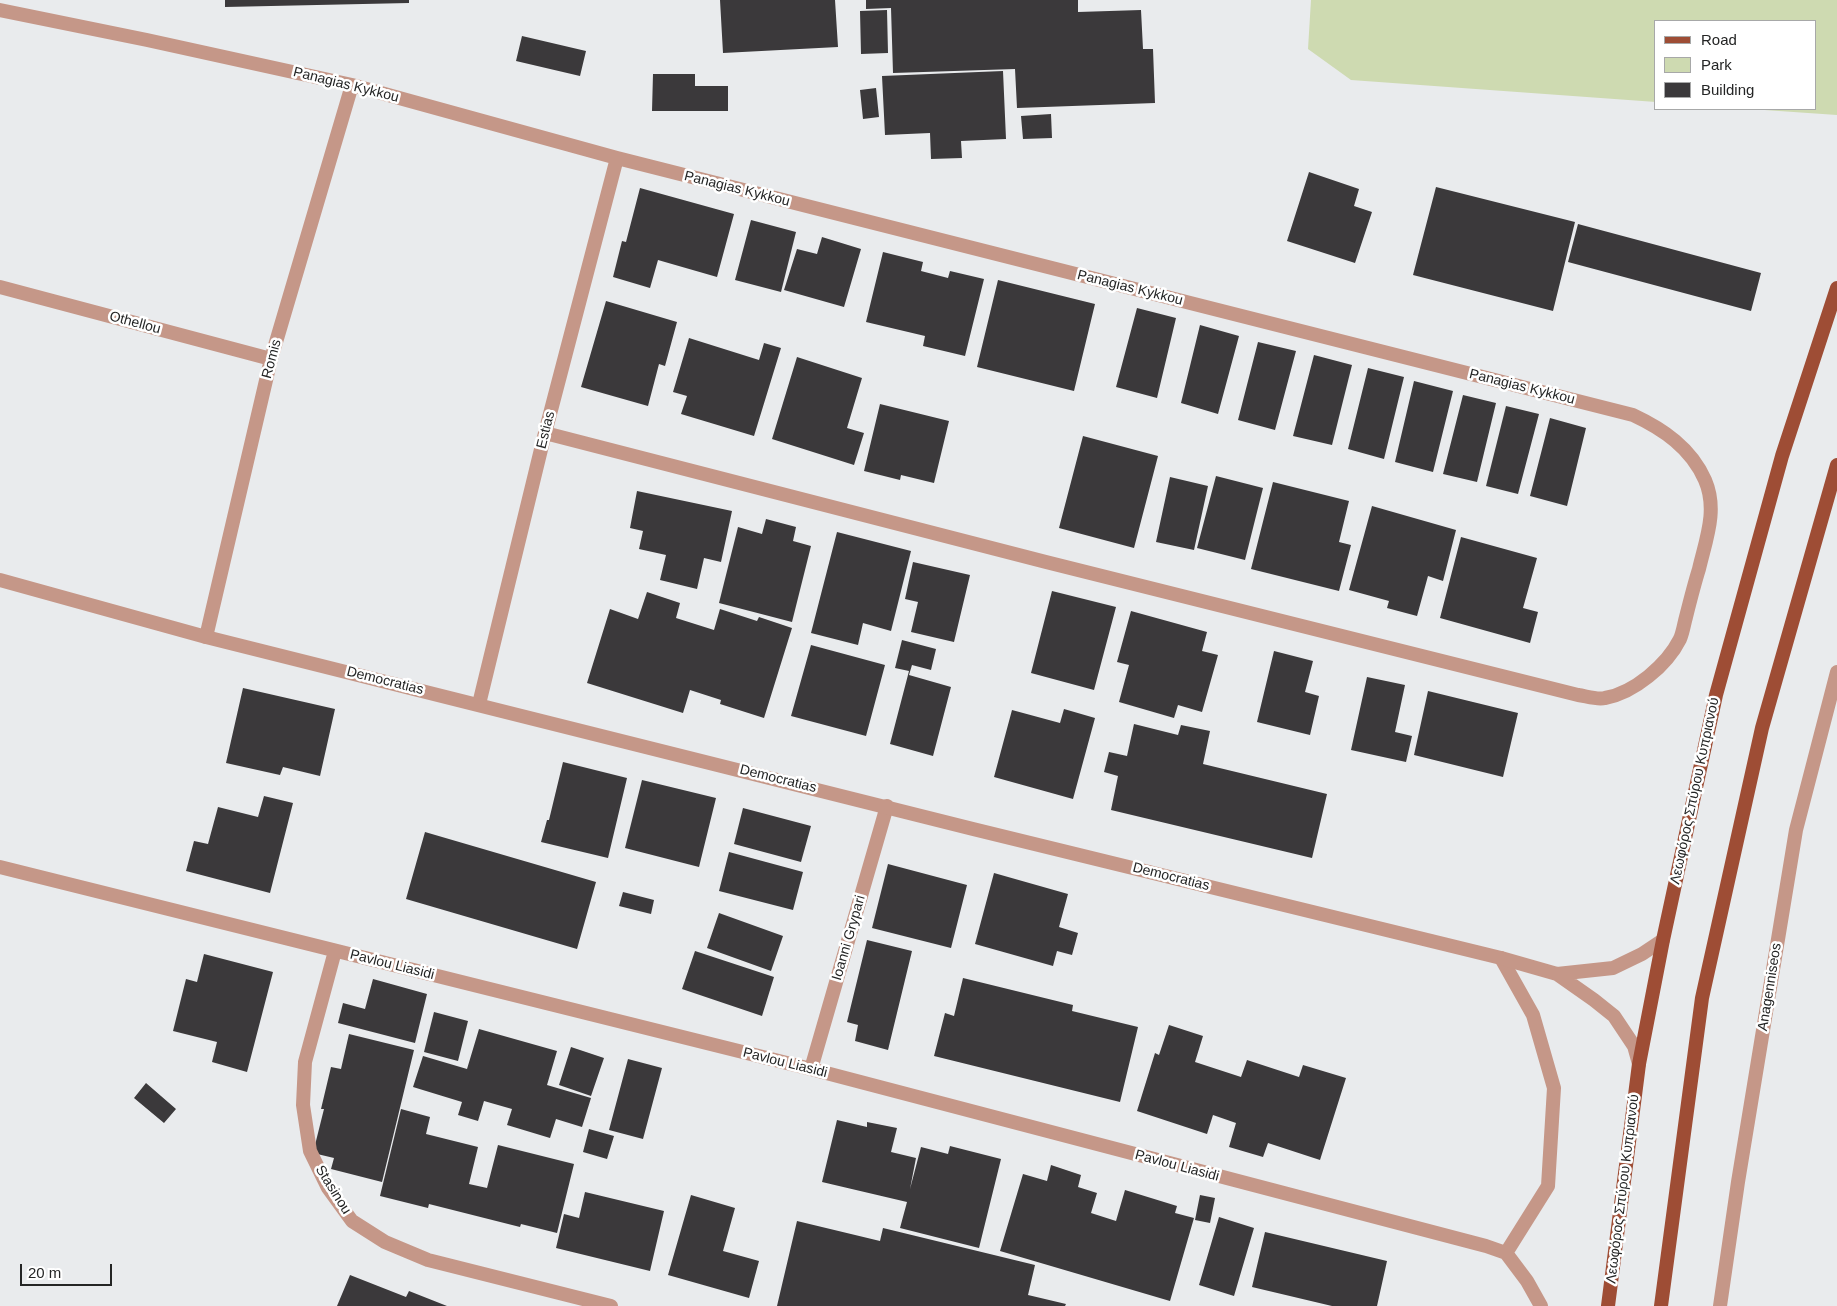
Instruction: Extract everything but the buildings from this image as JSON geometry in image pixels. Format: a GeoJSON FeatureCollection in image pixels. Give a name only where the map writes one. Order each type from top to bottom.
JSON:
{"type":"FeatureCollection","features":[{"type":"Feature","properties":{"kind":"main road","name":"Λεωφόρος Σπύρου Κυπριανού"},"geometry":{"type":"LineString","coordinates":[[1608,1306],[1639,1064],[1662,940],[1716,695],[1782,456],[1837,288]]}},
{"type":"Feature","properties":{"kind":"main road"},"geometry":{"type":"LineString","coordinates":[[1661,1306],[1702,998],[1762,728],[1837,465]]}},
{"type":"Feature","properties":{"kind":"street","name":"Panagias Kykkou"},"geometry":{"type":"LineString","coordinates":[[0,10],[352,85],[618,158],[1633,415],[1656,426],[1673,438],[1690,457],[1704,480],[1711,502],[1710,524],[1680,638],[1662,664],[1643,680],[1624,692],[1603,699],[1056,564],[545,433]]}},
{"type":"Feature","properties":{"kind":"street","name":"Romis"},"geometry":{"type":"LineString","coordinates":[[206,636],[271,359],[352,85]]}},
{"type":"Feature","properties":{"kind":"street","name":"Estias"},"geometry":{"type":"LineString","coordinates":[[479,704],[545,433],[618,158]]}},
{"type":"Feature","properties":{"kind":"street","name":"Othellou"},"geometry":{"type":"LineString","coordinates":[[0,287],[271,359]]}},
{"type":"Feature","properties":{"kind":"street","name":"Democratias"},"geometry":{"type":"LineString","coordinates":[[0,580],[206,636],[887,806],[992,834],[1501,958],[1557,974],[1614,1016],[1634,1046],[1639,1064]]}},
{"type":"Feature","properties":{"kind":"street","name":"Anagenniseos"},"geometry":{"type":"LineString","coordinates":[[1720,1306],[1738,1182],[1796,830],[1837,672]]}},
{"type":"Feature","properties":{"kind":"street","name":"Ioanni Grypari"},"geometry":{"type":"LineString","coordinates":[[811,1069],[887,806]]}},
{"type":"Feature","properties":{"kind":"street","name":"Pavlou Liasidi"},"geometry":{"type":"LineString","coordinates":[[0,867],[811,1069],[1486,1246],[1506,1253]]}},
{"type":"Feature","properties":{"kind":"street","name":"Democratias"},"geometry":{"type":"LineString","coordinates":[[1557,974],[1613,968],[1642,954],[1662,940]]}},
{"type":"Feature","properties":{"kind":"street","name":"Stasinou"},"geometry":{"type":"LineString","coordinates":[[335,951],[305,1062],[303,1105],[310,1151],[328,1188],[352,1221],[385,1242],[428,1260],[611,1306]]}},
{"type":"Feature","properties":{"kind":"street"},"geometry":{"type":"LineString","coordinates":[[1501,958],[1533,1015],[1554,1088],[1548,1186],[1506,1253],[1527,1281],[1541,1306]]}},
{"type":"Feature","properties":{"kind":"green space"},"geometry":{"type":"Polygon","coordinates":[[[1311,0],[1837,0],[1837,115],[1764,110],[1817,110],[1817,20],[1654,20],[1654,102],[1351,80],[1308,49],[1311,0]]]}}]}
